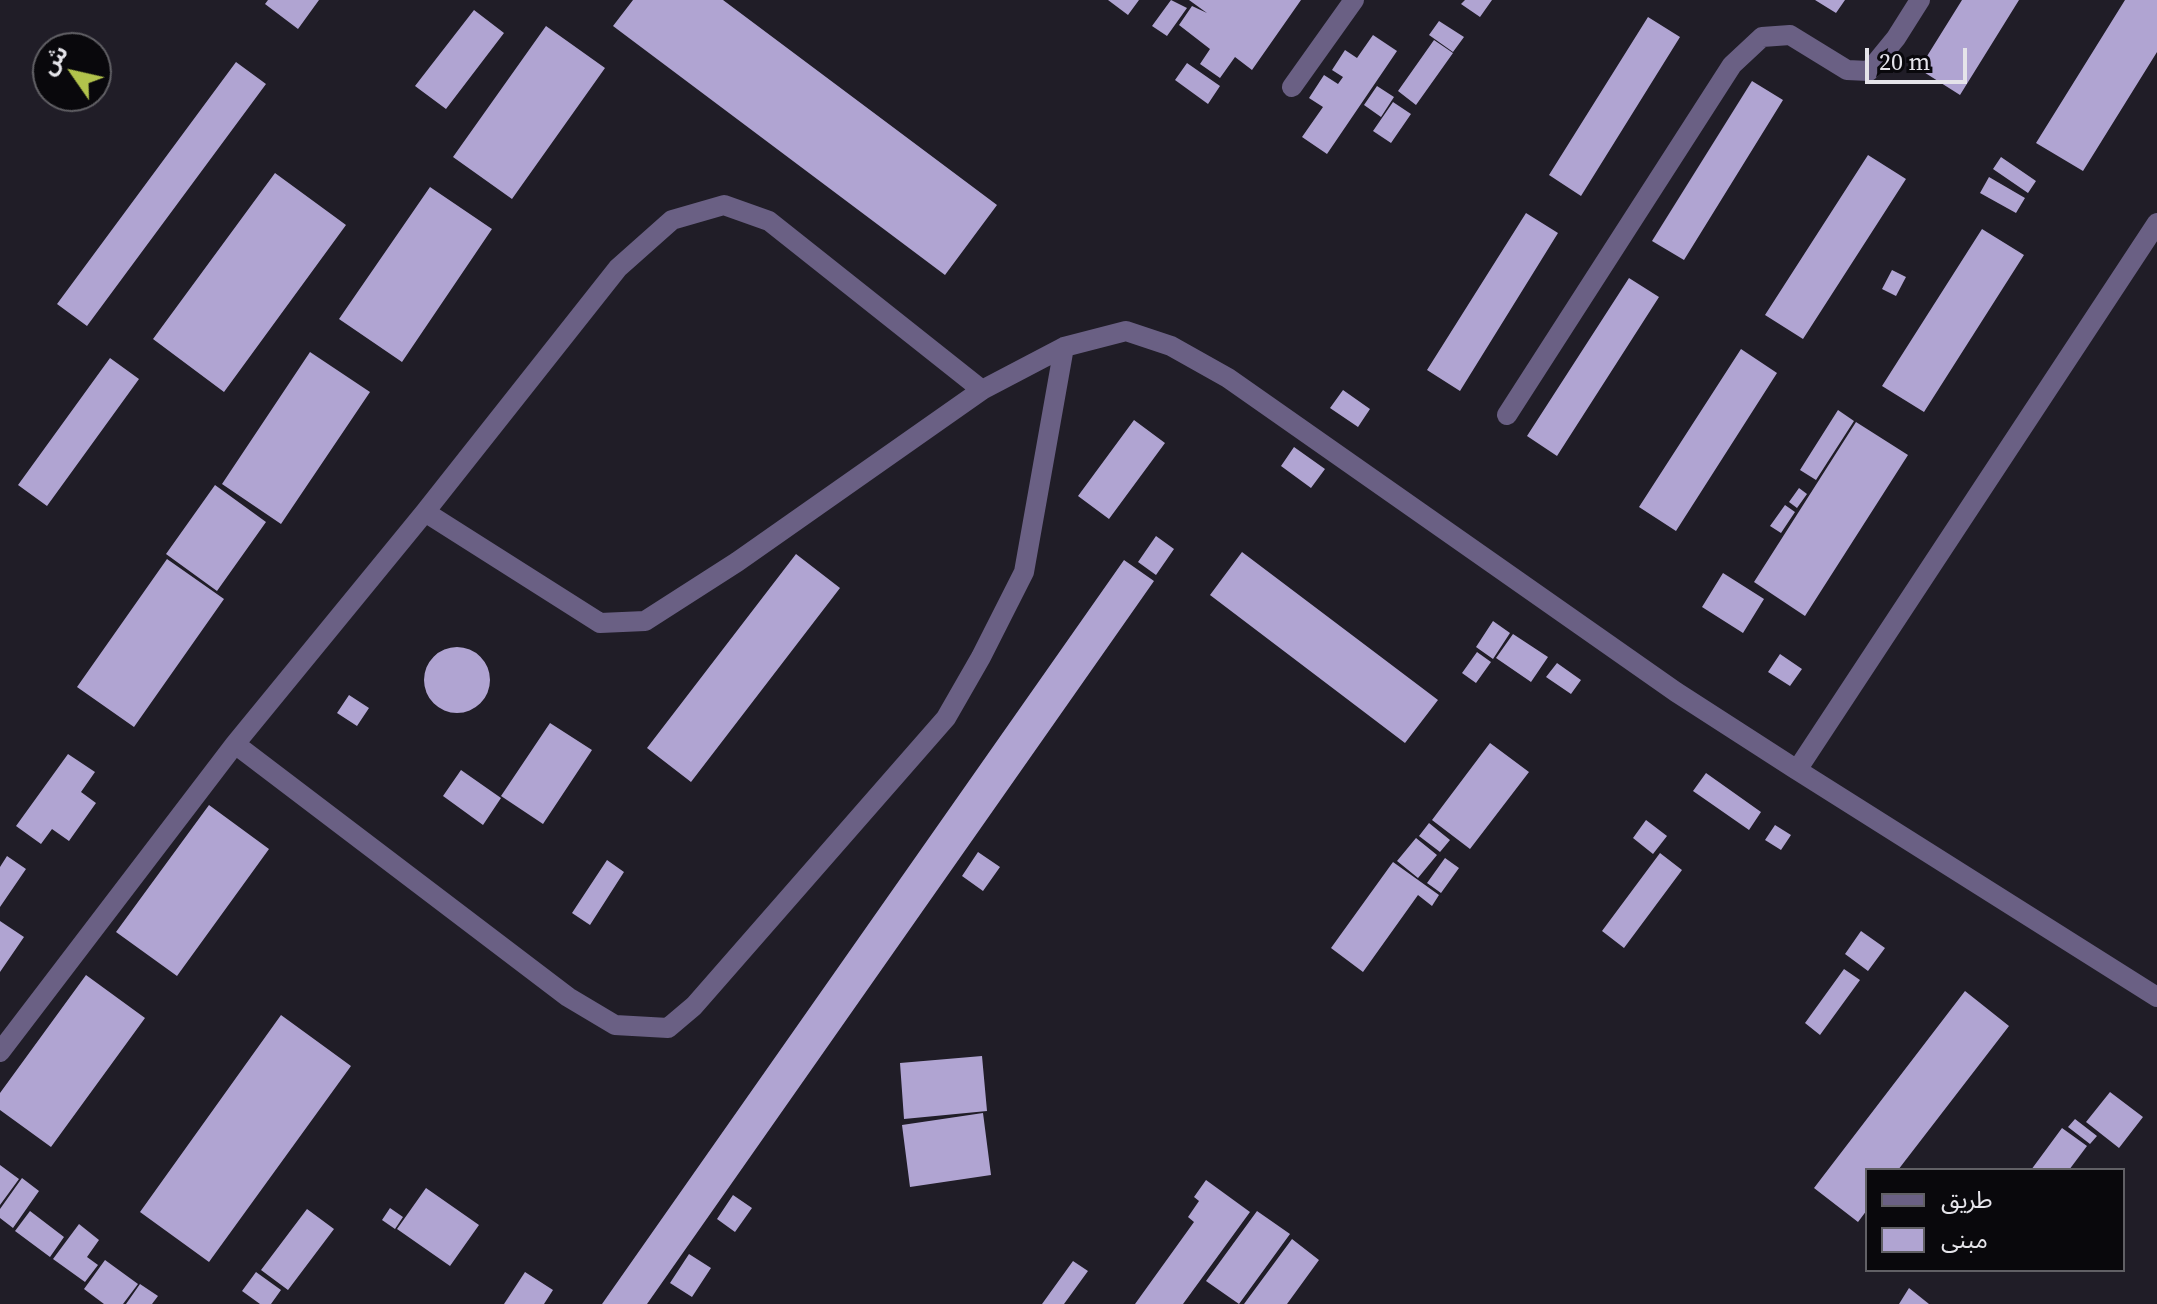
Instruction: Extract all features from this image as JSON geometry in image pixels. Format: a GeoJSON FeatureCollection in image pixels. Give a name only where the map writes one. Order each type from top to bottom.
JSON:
{"type":"FeatureCollection","features":[{"type":"Feature","properties":{"kind":"street"},"geometry":{"type":"LineString","coordinates":[[1292,87],[1354,0]]}},
{"type":"Feature","properties":{"kind":"street"},"geometry":{"type":"LineString","coordinates":[[1507,415],[1732,65],[1762,37],[1790,35],[1847,70],[1869,71],[1896,38],[1920,0]]}},
{"type":"Feature","properties":{"kind":"street"},"geometry":{"type":"LineString","coordinates":[[0,1052],[235,744],[425,512],[618,268],[672,220],[724,205],[769,221],[982,390]]}},
{"type":"Feature","properties":{"kind":"street"},"geometry":{"type":"LineString","coordinates":[[1797,770],[2157,223]]}},
{"type":"Feature","properties":{"kind":"street"},"geometry":{"type":"LineString","coordinates":[[425,512],[600,623],[645,621],[737,562],[982,390],[1064,347],[1126,331],[1171,346],[1228,378],[1676,692],[2157,997]]}},
{"type":"Feature","properties":{"kind":"street"},"geometry":{"type":"LineString","coordinates":[[235,744],[568,997],[615,1025],[668,1028],[694,1006],[946,718],[1024,572],[1064,347]]}},
{"type":"Feature","properties":{"kind":"building"},"geometry":{"type":"Polygon","coordinates":[[[268,0],[319,0],[298,29],[265,4],[268,0]]]}},
{"type":"Feature","properties":{"kind":"building"},"geometry":{"type":"Polygon","coordinates":[[[633,0],[723,0],[997,205],[945,275],[613,26],[633,0]]]}},
{"type":"Feature","properties":{"kind":"building"},"geometry":{"type":"Polygon","coordinates":[[[1108,0],[1139,0],[1128,15],[1108,0]]]}},
{"type":"Feature","properties":{"kind":"building"},"geometry":{"type":"Polygon","coordinates":[[[1171,0],[1187,8],[1167,36],[1152,26],[1171,0]]]}},
{"type":"Feature","properties":{"kind":"building"},"geometry":{"type":"Polygon","coordinates":[[[1189,0],[1301,0],[1252,70],[1235,57],[1220,78],[1200,64],[1210,49],[1179,25],[1192,6],[1207,13],[1189,0]]]}},
{"type":"Feature","properties":{"kind":"building"},"geometry":{"type":"Polygon","coordinates":[[[1465,0],[1492,0],[1480,17],[1461,4],[1465,0]]]}},
{"type":"Feature","properties":{"kind":"building"},"geometry":{"type":"Polygon","coordinates":[[[1815,0],[1845,0],[1836,13],[1815,0]]]}},
{"type":"Feature","properties":{"kind":"building"},"geometry":{"type":"Polygon","coordinates":[[[1962,0],[2019,0],[1960,95],[1919,69],[1962,0]]]}},
{"type":"Feature","properties":{"kind":"building"},"geometry":{"type":"Polygon","coordinates":[[[2125,0],[2157,0],[2157,52],[2083,171],[2036,143],[2125,0]]]}},
{"type":"Feature","properties":{"kind":"building"},"geometry":{"type":"Polygon","coordinates":[[[474,10],[504,33],[446,109],[415,86],[474,10]]]}},
{"type":"Feature","properties":{"kind":"building"},"geometry":{"type":"Polygon","coordinates":[[[1648,17],[1680,37],[1581,196],[1549,175],[1648,17]]]}},
{"type":"Feature","properties":{"kind":"building"},"geometry":{"type":"Polygon","coordinates":[[[1439,21],[1464,37],[1453,52],[1429,35],[1439,21]]]}},
{"type":"Feature","properties":{"kind":"building"},"geometry":{"type":"Polygon","coordinates":[[[546,26],[605,68],[512,199],[453,157],[546,26]]]}},
{"type":"Feature","properties":{"kind":"building"},"geometry":{"type":"Polygon","coordinates":[[[1373,35],[1397,51],[1327,154],[1302,137],[1323,107],[1309,98],[1324,75],[1338,84],[1343,77],[1332,70],[1345,50],[1357,58],[1373,35]]]}},
{"type":"Feature","properties":{"kind":"building"},"geometry":{"type":"Polygon","coordinates":[[[1434,40],[1453,53],[1416,105],[1398,91],[1434,40]]]}},
{"type":"Feature","properties":{"kind":"building"},"geometry":{"type":"Polygon","coordinates":[[[236,62],[266,84],[87,326],[57,304],[236,62]]]}},
{"type":"Feature","properties":{"kind":"building"},"geometry":{"type":"Polygon","coordinates":[[[1187,63],[1220,86],[1208,104],[1175,80],[1187,63]]]}},
{"type":"Feature","properties":{"kind":"building"},"geometry":{"type":"Polygon","coordinates":[[[1752,81],[1783,100],[1684,260],[1652,241],[1752,81]]]}},
{"type":"Feature","properties":{"kind":"building"},"geometry":{"type":"Polygon","coordinates":[[[1377,86],[1394,97],[1381,117],[1364,105],[1377,86]]]}},
{"type":"Feature","properties":{"kind":"building"},"geometry":{"type":"Polygon","coordinates":[[[1393,102],[1411,114],[1391,143],[1373,131],[1393,102]]]}},
{"type":"Feature","properties":{"kind":"building"},"geometry":{"type":"Polygon","coordinates":[[[1868,155],[1906,179],[1803,339],[1765,315],[1868,155]]]}},
{"type":"Feature","properties":{"kind":"building"},"geometry":{"type":"Polygon","coordinates":[[[2001,157],[2036,181],[2028,193],[1993,169],[2001,157]]]}},
{"type":"Feature","properties":{"kind":"building"},"geometry":{"type":"Polygon","coordinates":[[[275,173],[346,225],[224,392],[153,339],[275,173]]]}},
{"type":"Feature","properties":{"kind":"building"},"geometry":{"type":"Polygon","coordinates":[[[1989,177],[2025,198],[2016,213],[1980,193],[1989,177]]]}},
{"type":"Feature","properties":{"kind":"building"},"geometry":{"type":"Polygon","coordinates":[[[430,187],[492,229],[402,362],[339,319],[430,187]]]}},
{"type":"Feature","properties":{"kind":"building"},"geometry":{"type":"Polygon","coordinates":[[[1526,213],[1558,233],[1460,391],[1427,370],[1526,213]]]}},
{"type":"Feature","properties":{"kind":"building"},"geometry":{"type":"Polygon","coordinates":[[[1982,229],[2024,255],[1924,412],[1882,386],[1982,229]]]}},
{"type":"Feature","properties":{"kind":"building"},"geometry":{"type":"Polygon","coordinates":[[[1892,270],[1906,277],[1896,296],[1882,289],[1892,270]]]}},
{"type":"Feature","properties":{"kind":"building"},"geometry":{"type":"Polygon","coordinates":[[[1629,278],[1659,297],[1557,456],[1527,436],[1629,278]]]}},
{"type":"Feature","properties":{"kind":"building"},"geometry":{"type":"Polygon","coordinates":[[[1741,349],[1777,373],[1676,531],[1639,507],[1741,349]]]}},
{"type":"Feature","properties":{"kind":"building"},"geometry":{"type":"Polygon","coordinates":[[[310,352],[370,392],[281,524],[222,484],[310,352]]]}},
{"type":"Feature","properties":{"kind":"building"},"geometry":{"type":"Polygon","coordinates":[[[110,358],[139,379],[47,506],[18,485],[110,358]]]}},
{"type":"Feature","properties":{"kind":"building"},"geometry":{"type":"Polygon","coordinates":[[[1343,390],[1370,409],[1358,427],[1330,408],[1343,390]]]}},
{"type":"Feature","properties":{"kind":"building"},"geometry":{"type":"Polygon","coordinates":[[[1838,410],[1854,421],[1816,480],[1800,470],[1838,410]]]}},
{"type":"Feature","properties":{"kind":"building"},"geometry":{"type":"Polygon","coordinates":[[[1134,420],[1165,443],[1109,519],[1078,496],[1134,420]]]}},
{"type":"Feature","properties":{"kind":"building"},"geometry":{"type":"Polygon","coordinates":[[[1856,422],[1908,455],[1805,616],[1754,582],[1856,422]]]}},
{"type":"Feature","properties":{"kind":"building"},"geometry":{"type":"Polygon","coordinates":[[[1294,447],[1325,469],[1311,488],[1281,466],[1294,447]]]}},
{"type":"Feature","properties":{"kind":"building"},"geometry":{"type":"Polygon","coordinates":[[[215,485],[266,522],[217,591],[166,554],[215,485]]]}},
{"type":"Feature","properties":{"kind":"building"},"geometry":{"type":"Polygon","coordinates":[[[1799,488],[1807,494],[1797,508],[1789,502],[1799,488]]]}},
{"type":"Feature","properties":{"kind":"building"},"geometry":{"type":"Polygon","coordinates":[[[1785,505],[1795,512],[1781,533],[1770,526],[1785,505]]]}},
{"type":"Feature","properties":{"kind":"building"},"geometry":{"type":"Polygon","coordinates":[[[1156,536],[1174,549],[1156,575],[1138,562],[1156,536]]]}},
{"type":"Feature","properties":{"kind":"building"},"geometry":{"type":"Polygon","coordinates":[[[1242,552],[1438,700],[1405,743],[1210,595],[1242,552]]]}},
{"type":"Feature","properties":{"kind":"building"},"geometry":{"type":"Polygon","coordinates":[[[796,554],[840,588],[691,782],[647,748],[796,554]]]}},
{"type":"Feature","properties":{"kind":"building"},"geometry":{"type":"Polygon","coordinates":[[[167,559],[224,599],[134,727],[77,687],[167,559]]]}},
{"type":"Feature","properties":{"kind":"building"},"geometry":{"type":"Polygon","coordinates":[[[1124,560],[1154,581],[647,1304],[602,1304],[1124,560]]]}},
{"type":"Feature","properties":{"kind":"building"},"geometry":{"type":"Polygon","coordinates":[[[1723,573],[1764,599],[1743,633],[1702,607],[1723,573]]]}},
{"type":"Feature","properties":{"kind":"building"},"geometry":{"type":"Polygon","coordinates":[[[1493,621],[1510,633],[1493,659],[1476,647],[1493,621]]]}},
{"type":"Feature","properties":{"kind":"building"},"geometry":{"type":"Polygon","coordinates":[[[1513,634],[1548,657],[1531,682],[1496,658],[1513,634]]]}},
{"type":"Feature","properties":{"kind":"building"},"geometry":{"type":"Polygon","coordinates":[[[463,647],[481,656],[488,667],[488,693],[481,704],[470,711],[451,713],[438,708],[429,699],[424,674],[429,661],[438,652],[463,647]]]}},
{"type":"Feature","properties":{"kind":"building"},"geometry":{"type":"Polygon","coordinates":[[[1477,652],[1491,662],[1476,683],[1462,673],[1477,652]]]}},
{"type":"Feature","properties":{"kind":"building"},"geometry":{"type":"Polygon","coordinates":[[[1780,654],[1802,669],[1790,686],[1768,672],[1780,654]]]}},
{"type":"Feature","properties":{"kind":"building"},"geometry":{"type":"Polygon","coordinates":[[[1557,663],[1581,680],[1571,694],[1546,677],[1557,663]]]}},
{"type":"Feature","properties":{"kind":"building"},"geometry":{"type":"Polygon","coordinates":[[[349,695],[369,708],[357,726],[337,713],[349,695]]]}},
{"type":"Feature","properties":{"kind":"building"},"geometry":{"type":"Polygon","coordinates":[[[550,723],[592,750],[543,824],[501,796],[550,723]]]}},
{"type":"Feature","properties":{"kind":"building"},"geometry":{"type":"Polygon","coordinates":[[[1490,743],[1529,772],[1470,849],[1432,820],[1490,743]]]}},
{"type":"Feature","properties":{"kind":"building"},"geometry":{"type":"Polygon","coordinates":[[[68,754],[95,772],[81,792],[96,803],[69,841],[52,829],[41,844],[16,826],[68,754]]]}},
{"type":"Feature","properties":{"kind":"building"},"geometry":{"type":"Polygon","coordinates":[[[461,770],[501,798],[483,825],[443,796],[461,770]]]}},
{"type":"Feature","properties":{"kind":"building"},"geometry":{"type":"Polygon","coordinates":[[[1706,773],[1761,812],[1749,830],[1693,791],[1706,773]]]}},
{"type":"Feature","properties":{"kind":"building"},"geometry":{"type":"Polygon","coordinates":[[[209,805],[269,849],[177,976],[116,932],[209,805]]]}},
{"type":"Feature","properties":{"kind":"building"},"geometry":{"type":"Polygon","coordinates":[[[1646,820],[1667,836],[1653,854],[1633,838],[1646,820]]]}},
{"type":"Feature","properties":{"kind":"building"},"geometry":{"type":"Polygon","coordinates":[[[1429,823],[1450,840],[1440,852],[1419,836],[1429,823]]]}},
{"type":"Feature","properties":{"kind":"building"},"geometry":{"type":"Polygon","coordinates":[[[1775,825],[1791,835],[1781,850],[1765,840],[1775,825]]]}},
{"type":"Feature","properties":{"kind":"building"},"geometry":{"type":"Polygon","coordinates":[[[1416,838],[1437,855],[1418,878],[1397,861],[1416,838]]]}},
{"type":"Feature","properties":{"kind":"building"},"geometry":{"type":"Polygon","coordinates":[[[978,852],[1000,867],[983,891],[962,876],[978,852]]]}},
{"type":"Feature","properties":{"kind":"building"},"geometry":{"type":"Polygon","coordinates":[[[1660,853],[1682,870],[1624,948],[1602,931],[1660,853]]]}},
{"type":"Feature","properties":{"kind":"building"},"geometry":{"type":"Polygon","coordinates":[[[7,856],[26,869],[0,907],[0,867],[7,856]]]}},
{"type":"Feature","properties":{"kind":"building"},"geometry":{"type":"Polygon","coordinates":[[[1445,858],[1459,868],[1441,893],[1427,883],[1445,858]]]}},
{"type":"Feature","properties":{"kind":"building"},"geometry":{"type":"Polygon","coordinates":[[[607,860],[624,872],[590,925],[572,913],[607,860]]]}},
{"type":"Feature","properties":{"kind":"building"},"geometry":{"type":"Polygon","coordinates":[[[1393,862],[1439,895],[1432,906],[1418,895],[1363,972],[1331,948],[1393,862]]]}},
{"type":"Feature","properties":{"kind":"building"},"geometry":{"type":"Polygon","coordinates":[[[0,921],[24,937],[0,972],[0,921]]]}},
{"type":"Feature","properties":{"kind":"building"},"geometry":{"type":"Polygon","coordinates":[[[1861,931],[1885,948],[1868,971],[1845,954],[1861,931]]]}},
{"type":"Feature","properties":{"kind":"building"},"geometry":{"type":"Polygon","coordinates":[[[1844,969],[1860,980],[1820,1035],[1805,1023],[1844,969]]]}},
{"type":"Feature","properties":{"kind":"building"},"geometry":{"type":"Polygon","coordinates":[[[86,975],[145,1018],[51,1147],[0,1110],[0,1093],[86,975]]]}},
{"type":"Feature","properties":{"kind":"building"},"geometry":{"type":"Polygon","coordinates":[[[1965,991],[2009,1026],[1900,1168],[1865,1168],[1865,1213],[1858,1222],[1814,1188],[1965,991]]]}},
{"type":"Feature","properties":{"kind":"building"},"geometry":{"type":"Polygon","coordinates":[[[281,1015],[351,1066],[209,1262],[140,1212],[281,1015]]]}},
{"type":"Feature","properties":{"kind":"building"},"geometry":{"type":"Polygon","coordinates":[[[982,1056],[987,1111],[904,1119],[900,1063],[982,1056]]]}},
{"type":"Feature","properties":{"kind":"building"},"geometry":{"type":"Polygon","coordinates":[[[2110,1092],[2143,1117],[2119,1148],[2086,1122],[2110,1092]]]}},
{"type":"Feature","properties":{"kind":"building"},"geometry":{"type":"Polygon","coordinates":[[[983,1113],[991,1175],[910,1187],[902,1125],[983,1113]]]}},
{"type":"Feature","properties":{"kind":"building"},"geometry":{"type":"Polygon","coordinates":[[[2075,1119],[2097,1136],[2090,1144],[2068,1127],[2075,1119]]]}},
{"type":"Feature","properties":{"kind":"building"},"geometry":{"type":"Polygon","coordinates":[[[2062,1128],[2087,1146],[2070,1168],[2032,1168],[2062,1128]]]}},
{"type":"Feature","properties":{"kind":"building"},"geometry":{"type":"Polygon","coordinates":[[[0,1165],[19,1179],[0,1205],[0,1165]]]}},
{"type":"Feature","properties":{"kind":"building"},"geometry":{"type":"Polygon","coordinates":[[[22,1178],[39,1191],[13,1228],[0,1218],[0,1209],[22,1178]]]}},
{"type":"Feature","properties":{"kind":"building"},"geometry":{"type":"Polygon","coordinates":[[[1206,1180],[1250,1212],[1183,1304],[1135,1304],[1194,1222],[1188,1217],[1199,1201],[1194,1197],[1206,1180]]]}},
{"type":"Feature","properties":{"kind":"building"},"geometry":{"type":"Polygon","coordinates":[[[426,1188],[479,1225],[450,1266],[397,1229],[426,1188]]]}},
{"type":"Feature","properties":{"kind":"building"},"geometry":{"type":"Polygon","coordinates":[[[733,1195],[752,1208],[735,1232],[717,1219],[733,1195]]]}},
{"type":"Feature","properties":{"kind":"building"},"geometry":{"type":"Polygon","coordinates":[[[390,1208],[403,1217],[395,1229],[382,1220],[390,1208]]]}},
{"type":"Feature","properties":{"kind":"building"},"geometry":{"type":"Polygon","coordinates":[[[307,1209],[334,1229],[288,1290],[261,1270],[307,1209]]]}},
{"type":"Feature","properties":{"kind":"building"},"geometry":{"type":"Polygon","coordinates":[[[30,1211],[64,1237],[50,1257],[15,1231],[30,1211]]]}},
{"type":"Feature","properties":{"kind":"building"},"geometry":{"type":"Polygon","coordinates":[[[1257,1211],[1290,1234],[1239,1304],[1206,1281],[1257,1211]]]}},
{"type":"Feature","properties":{"kind":"building"},"geometry":{"type":"Polygon","coordinates":[[[79,1224],[99,1240],[87,1257],[98,1265],[85,1282],[53,1259],[79,1224]]]}},
{"type":"Feature","properties":{"kind":"building"},"geometry":{"type":"Polygon","coordinates":[[[1292,1239],[1319,1260],[1287,1304],[1244,1304],[1292,1239]]]}},
{"type":"Feature","properties":{"kind":"building"},"geometry":{"type":"Polygon","coordinates":[[[689,1254],[711,1268],[692,1297],[670,1283],[689,1254]]]}},
{"type":"Feature","properties":{"kind":"building"},"geometry":{"type":"Polygon","coordinates":[[[105,1260],[138,1284],[123,1304],[104,1304],[84,1289],[105,1260]]]}},
{"type":"Feature","properties":{"kind":"building"},"geometry":{"type":"Polygon","coordinates":[[[1073,1261],[1088,1271],[1064,1304],[1042,1304],[1073,1261]]]}},
{"type":"Feature","properties":{"kind":"building"},"geometry":{"type":"Polygon","coordinates":[[[256,1272],[281,1290],[271,1304],[260,1304],[242,1291],[256,1272]]]}},
{"type":"Feature","properties":{"kind":"building"},"geometry":{"type":"Polygon","coordinates":[[[525,1272],[553,1290],[544,1304],[504,1304],[525,1272]]]}},
{"type":"Feature","properties":{"kind":"building"},"geometry":{"type":"Polygon","coordinates":[[[140,1284],[158,1296],[152,1304],[126,1304],[140,1284]]]}},
{"type":"Feature","properties":{"kind":"building"},"geometry":{"type":"Polygon","coordinates":[[[1909,1288],[1929,1304],[1899,1304],[1909,1288]]]}}]}
